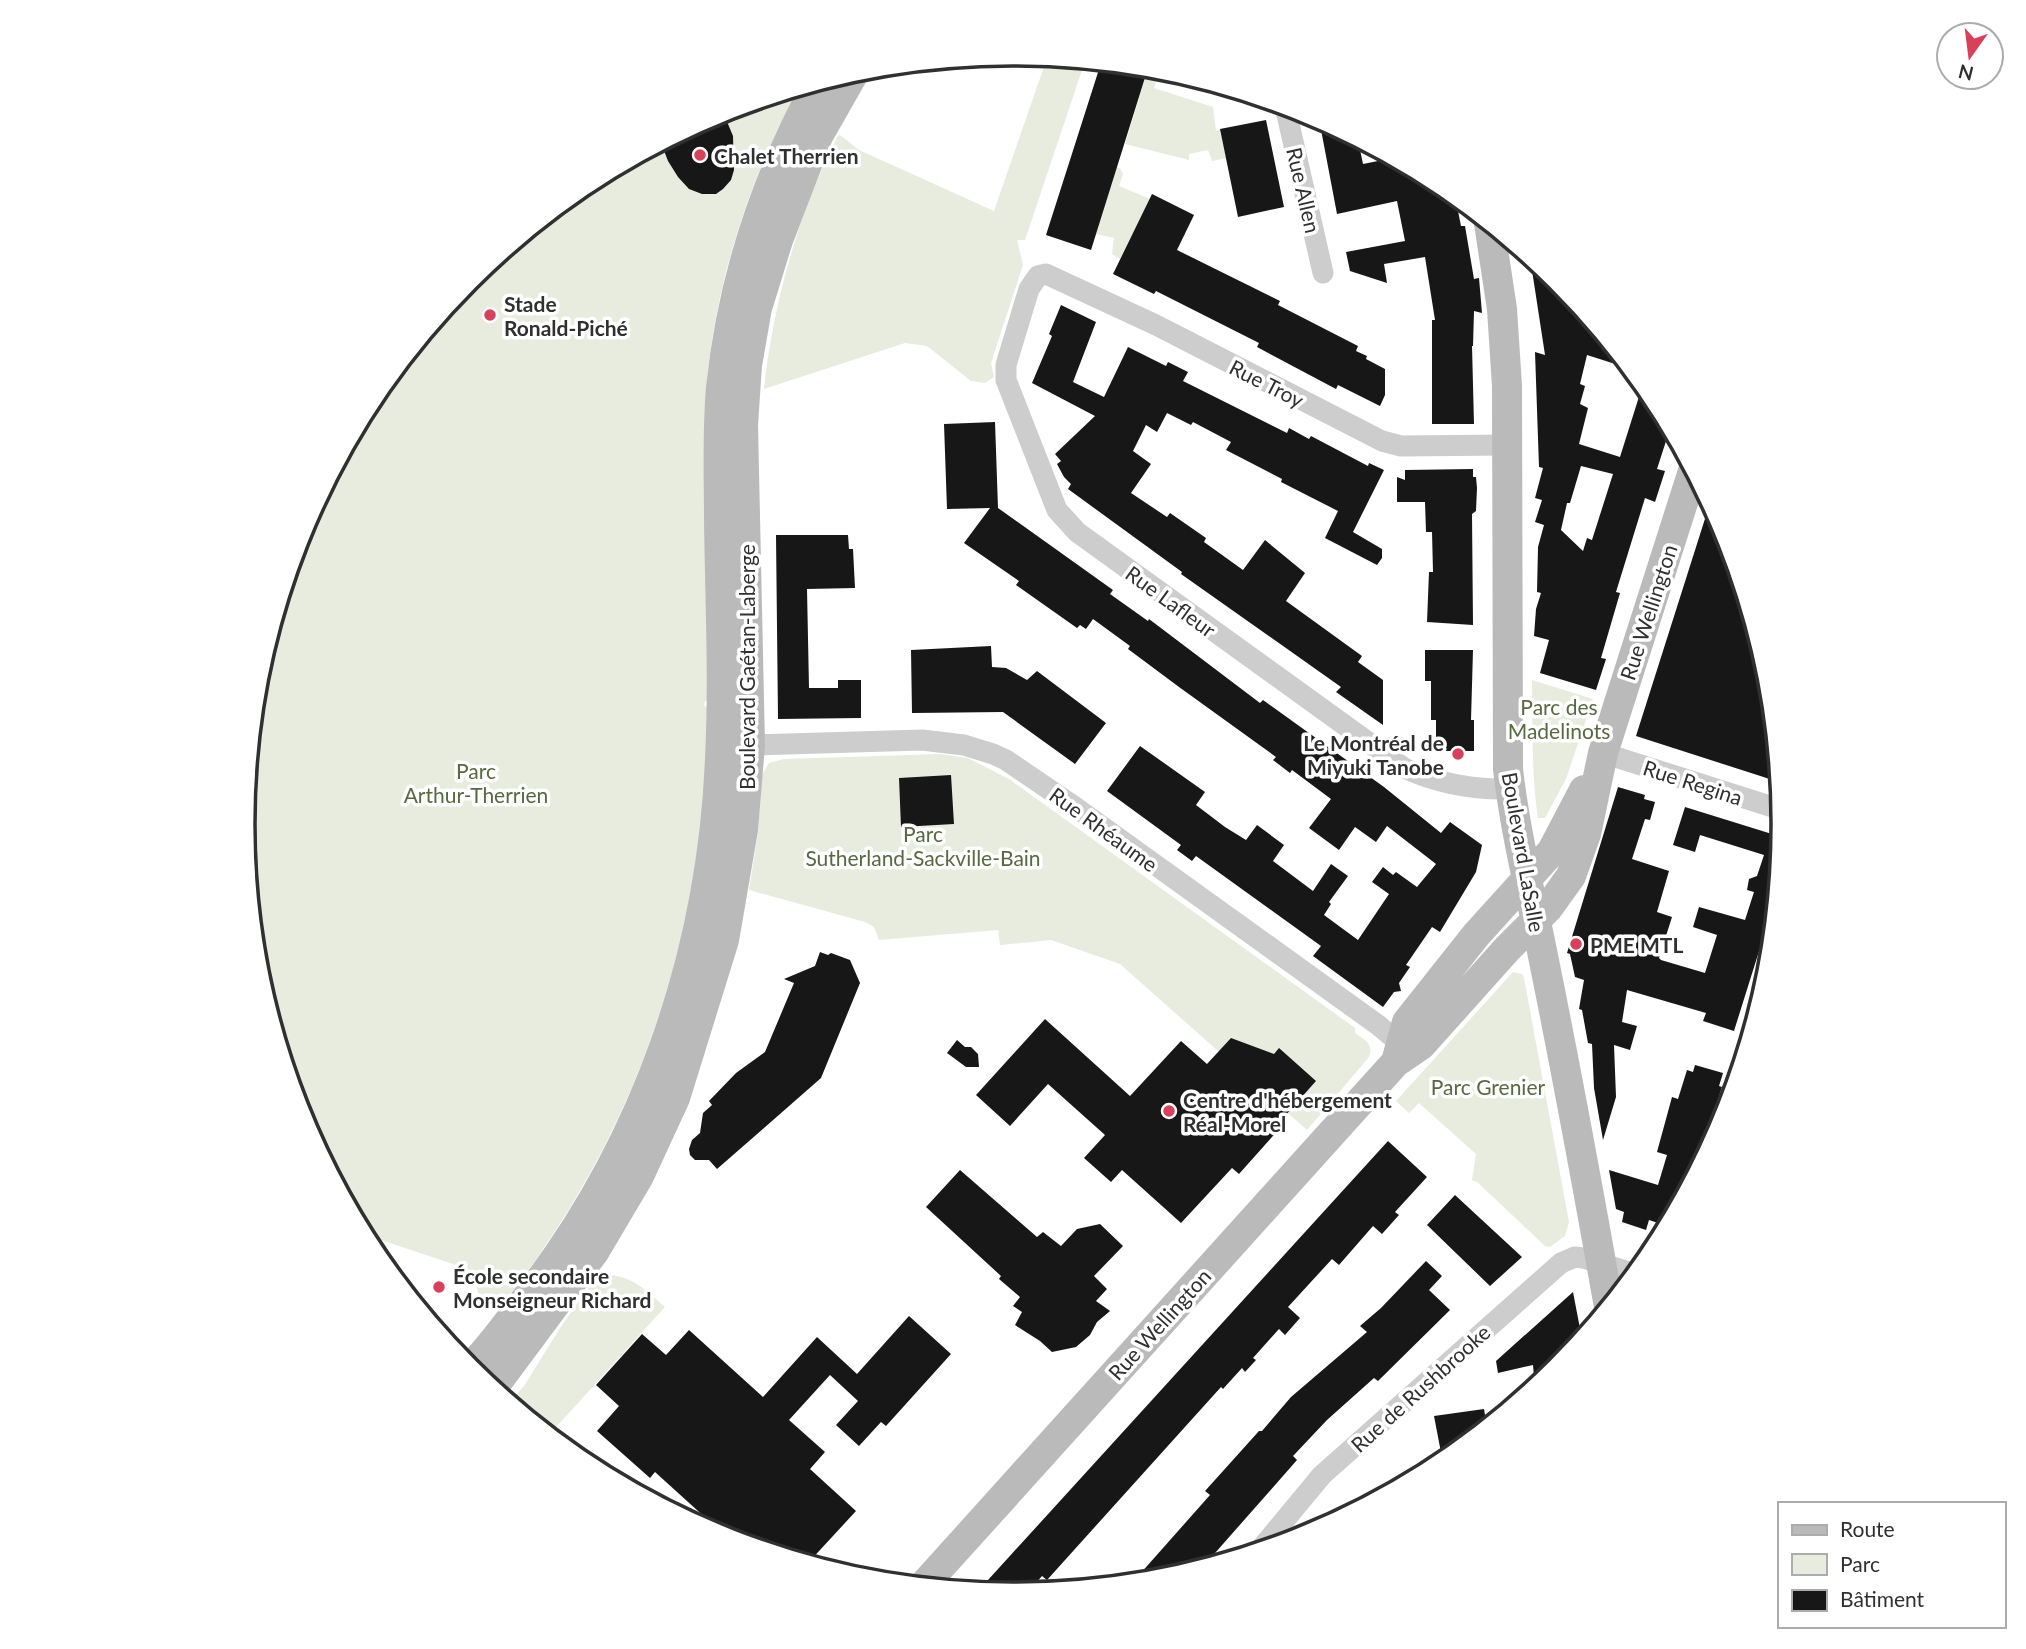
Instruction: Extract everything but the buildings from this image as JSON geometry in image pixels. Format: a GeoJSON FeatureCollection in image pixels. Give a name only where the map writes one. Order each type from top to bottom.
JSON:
{"type":"FeatureCollection","features":[{"type":"Feature","properties":{"kind":"main road","name":"Boulevard Gaétan-Laberge"},"geometry":{"type":"LineString","coordinates":[[477,1360],[569,1264],[639,1175],[675,1098],[710,990],[733,897],[743,830],[750,746],[743,425],[747,365],[757,308],[778,240],[818,136],[847,85]]}},
{"type":"Feature","properties":{"kind":"main road","name":"Boulevard Gaétan-Laberge"},"geometry":{"type":"LineString","coordinates":[[498,1380],[569,1264],[586,1213],[644,1099],[675,1019],[692,957],[706,886],[720,763],[721,389],[733,309],[752,234],[781,155],[813,93]]}},
{"type":"Feature","properties":{"kind":"main road","name":"Boulevard LaSalle"},"geometry":{"type":"LineString","coordinates":[[1491,237],[1506,340],[1510,789],[1607,1295]]}},
{"type":"Feature","properties":{"kind":"main road","name":"Rue Wellington"},"geometry":{"type":"LineString","coordinates":[[930,1578],[1403,1053],[1421,1045],[1564,888],[1586,834],[1603,753],[1689,482]]}},
{"type":"Feature","properties":{"kind":"main road","name":"Rue Wellington"},"geometry":{"type":"LineString","coordinates":[[1403,1053],[1407,1022],[1476,935],[1552,851],[1603,753]]}},
{"type":"Feature","properties":{"kind":"street","name":"Rue Allen"},"geometry":{"type":"LineString","coordinates":[[1288,118],[1323,273]]}},
{"type":"Feature","properties":{"kind":"street","name":"Rue Troy"},"geometry":{"type":"LineString","coordinates":[[1038,276],[1053,276],[1156,325],[1382,441],[1401,446],[1507,445]]}},
{"type":"Feature","properties":{"kind":"street","name":"Rue Lafleur"},"geometry":{"type":"LineString","coordinates":[[1038,276],[1029,289],[1006,365],[1006,380],[1057,510],[1067,523],[1404,768],[1425,778],[1463,788],[1510,789]]}},
{"type":"Feature","properties":{"kind":"street","name":"Rue Rhéaume"},"geometry":{"type":"LineString","coordinates":[[750,746],[922,740],[964,745],[1006,760],[1075,807],[1403,1053]]}},
{"type":"Feature","properties":{"kind":"street","name":"Rue Regina"},"geometry":{"type":"LineString","coordinates":[[1603,753],[1770,806]]}},
{"type":"Feature","properties":{"kind":"street","name":"Rue de Rushbrooke"},"geometry":{"type":"LineString","coordinates":[[1271,1537],[1322,1475],[1555,1268],[1575,1257],[1625,1270]]}},
{"type":"Feature","properties":{"kind":"green space"},"geometry":{"type":"Polygon","coordinates":[[[1044,67],[1082,70],[1025,240],[1017,240],[1023,265],[991,363],[994,377],[985,383],[971,381],[927,346],[905,343],[764,389],[774,323],[789,260],[810,198],[837,137],[840,135],[859,150],[994,211],[1044,67]]]}},
{"type":"Feature","properties":{"kind":"green space"},"geometry":{"type":"Polygon","coordinates":[[[1145,78],[1156,80],[1154,88],[1213,107],[1216,131],[1220,129],[1226,158],[1212,161],[1208,150],[1189,154],[1189,160],[1125,144],[1145,78]]]}},
{"type":"Feature","properties":{"kind":"green space","name":"Parc Arthur-Therrien"},"geometry":{"type":"Polygon","coordinates":[[[793,100],[766,156],[740,226],[720,297],[713,334],[704,426],[708,701],[705,701],[704,706],[708,707],[704,789],[695,870],[678,948],[656,1024],[627,1099],[591,1170],[549,1240],[501,1306],[478,1293],[476,1282],[462,1267],[379,1239],[333,1160],[295,1068],[281,1021],[261,923],[255,824],[261,726],[281,628],[313,534],[357,445],[412,363],[477,289],[552,223],[634,168],[723,124],[793,100]]]}},
{"type":"Feature","properties":{"kind":"green space"},"geometry":{"type":"Polygon","coordinates":[[[1115,167],[1120,168],[1123,174],[1119,186],[1150,199],[1120,259],[1112,254],[1114,238],[1096,234],[1115,167]]]}},
{"type":"Feature","properties":{"kind":"green space","name":"Parc des Madelinots"},"geometry":{"type":"Polygon","coordinates":[[[1532,680],[1593,699],[1566,779],[1545,818],[1538,818],[1536,801],[1532,680]]]}},
{"type":"Feature","properties":{"kind":"green space","name":"Parc Sutherland-Sackville-Bain"},"geometry":{"type":"Polygon","coordinates":[[[940,754],[968,758],[1009,779],[1355,1028],[1355,1033],[1369,1046],[1369,1057],[1307,1130],[1120,964],[1051,940],[1000,945],[998,930],[879,940],[874,927],[865,922],[749,890],[758,833],[762,775],[769,763],[784,759],[940,754]]]}},
{"type":"Feature","properties":{"kind":"green space","name":"Parc Grenier"},"geometry":{"type":"Polygon","coordinates":[[[1513,972],[1522,974],[1524,978],[1569,1222],[1565,1236],[1550,1247],[1545,1246],[1472,1180],[1476,1154],[1419,1103],[1409,1113],[1396,1101],[1513,972]]]}},
{"type":"Feature","properties":{"kind":"green space"},"geometry":{"type":"Polygon","coordinates":[[[598,1274],[628,1279],[665,1307],[555,1428],[515,1396],[598,1274]]]}},
{"type":"Feature","properties":{"kind":"place","name":"Chalet Therrien"},"geometry":{"type":"Point","coordinates":[700,155]}},
{"type":"Feature","properties":{"kind":"place","name":"Stade Ronald-Piché"},"geometry":{"type":"Point","coordinates":[490,315]}},
{"type":"Feature","properties":{"kind":"place","name":"Le Montréal de Miyuki Tanobe"},"geometry":{"type":"Point","coordinates":[1458,754]}},
{"type":"Feature","properties":{"kind":"place","name":"PME MTL"},"geometry":{"type":"Point","coordinates":[1576,944]}},
{"type":"Feature","properties":{"kind":"place","name":"Centre d'hébergement Réal-Morel"},"geometry":{"type":"Point","coordinates":[1169,1111]}},
{"type":"Feature","properties":{"kind":"place","name":"École secondaire Monseigneur Richard"},"geometry":{"type":"Point","coordinates":[439,1287]}}]}
